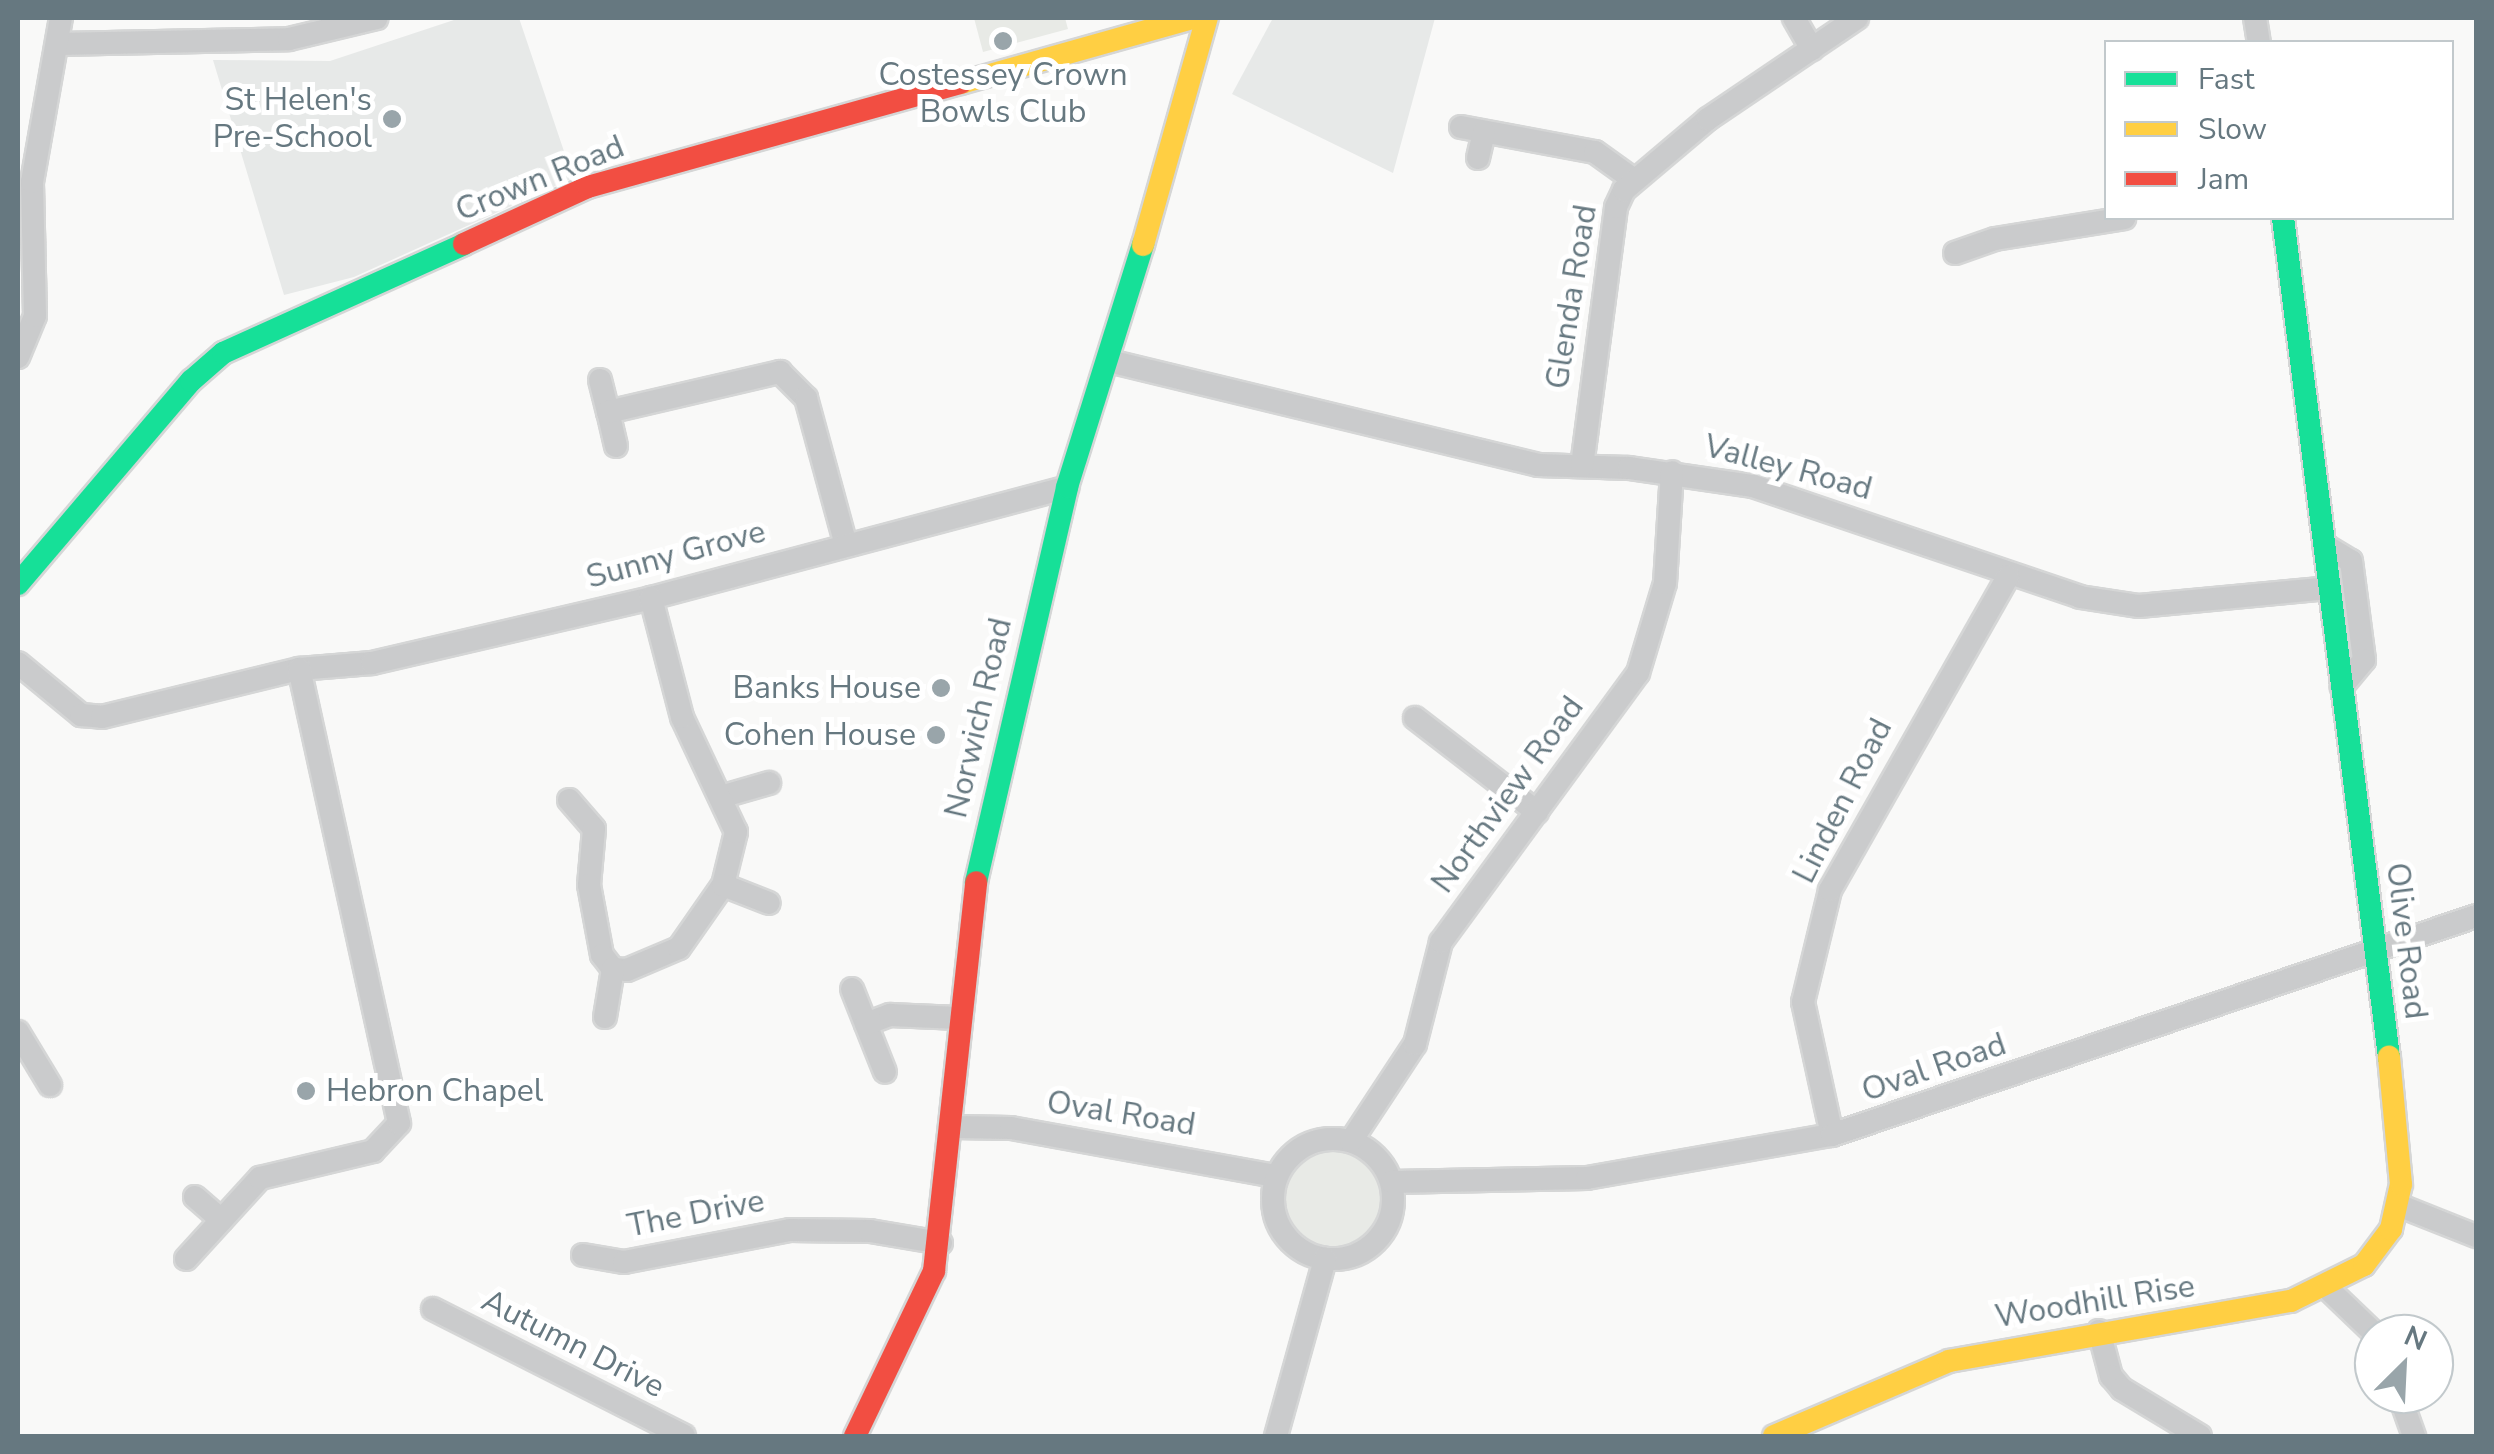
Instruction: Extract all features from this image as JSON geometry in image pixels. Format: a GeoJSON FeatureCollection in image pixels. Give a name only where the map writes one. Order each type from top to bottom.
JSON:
{"type":"FeatureCollection","features":[{"type":"Feature","properties":{"kind":"street"},"geometry":{"type":"LineString","coordinates":[[18,357],[26,315],[32,182],[61,18]]}},
{"type":"Feature","properties":{"kind":"street"},"geometry":{"type":"LineString","coordinates":[[58,44],[288,39],[377,18]]}},
{"type":"Feature","properties":{"kind":"street","name":"Crown Road"},"geometry":{"type":"LineString","coordinates":[[18,584],[191,382],[223,354],[588,187],[1193,18]]}},
{"type":"Feature","properties":{"kind":"street","name":"Norwich Road"},"geometry":{"type":"LineString","coordinates":[[856,1436],[923,1301],[940,1242],[976,873],[1066,487],[1109,361],[1207,18]]}},
{"type":"Feature","properties":{"kind":"street"},"geometry":{"type":"LineString","coordinates":[[1794,18],[1812,49]]}},
{"type":"Feature","properties":{"kind":"street","name":"Glenda Road"},"geometry":{"type":"LineString","coordinates":[[1582,466],[1616,207],[1634,180],[1857,18]]}},
{"type":"Feature","properties":{"kind":"street"},"geometry":{"type":"LineString","coordinates":[[1461,127],[1595,152],[1634,180]]}},
{"type":"Feature","properties":{"kind":"street"},"geometry":{"type":"LineString","coordinates":[[1478,158],[1484,133]]}},
{"type":"Feature","properties":{"kind":"street"},"geometry":{"type":"LineString","coordinates":[[1956,253],[1995,239],[2112,220]]}},
{"type":"Feature","properties":{"kind":"street","name":"Olive Road"},"geometry":{"type":"LineString","coordinates":[[2283,220],[2399,1138],[2398,1205]]}},
{"type":"Feature","properties":{"kind":"street","name":"Valley Road"},"geometry":{"type":"LineString","coordinates":[[1109,361],[1538,465],[1672,472],[1808,502],[2008,577],[2139,606],[2328,588]]}},
{"type":"Feature","properties":{"kind":"street"},"geometry":{"type":"LineString","coordinates":[[608,412],[780,372],[796,381],[806,398],[845,542]]}},
{"type":"Feature","properties":{"kind":"street"},"geometry":{"type":"LineString","coordinates":[[600,380],[616,446]]}},
{"type":"Feature","properties":{"kind":"street","name":"Northview Road"},"geometry":{"type":"LineString","coordinates":[[1351,1141],[1415,1044],[1441,942],[1638,673],[1653,636],[1665,583],[1672,472]]}},
{"type":"Feature","properties":{"kind":"street","name":"Sunny Grove"},"geometry":{"type":"LineString","coordinates":[[18,663],[81,715],[102,717],[299,669],[372,663],[651,598],[845,542],[1066,487]]}},
{"type":"Feature","properties":{"kind":"street"},"geometry":{"type":"LineString","coordinates":[[2324,545],[2351,561],[2364,660],[2341,687]]}},
{"type":"Feature","properties":{"kind":"street","name":"Linden Road"},"geometry":{"type":"LineString","coordinates":[[1832,1135],[1803,1002],[1830,890],[2008,577]]}},
{"type":"Feature","properties":{"kind":"street"},"geometry":{"type":"LineString","coordinates":[[613,969],[649,965],[679,948],[723,885],[736,832],[724,796],[682,717],[651,598]]}},
{"type":"Feature","properties":{"kind":"street"},"geometry":{"type":"LineString","coordinates":[[186,1259],[260,1178],[374,1151],[398,1122],[299,669]]}},
{"type":"Feature","properties":{"kind":"street"},"geometry":{"type":"LineString","coordinates":[[1414,718],[1537,812]]}},
{"type":"Feature","properties":{"kind":"street"},"geometry":{"type":"LineString","coordinates":[[724,796],[769,783]]}},
{"type":"Feature","properties":{"kind":"street"},"geometry":{"type":"LineString","coordinates":[[569,800],[605,830],[588,885],[602,955],[613,969],[605,1017]]}},
{"type":"Feature","properties":{"kind":"street"},"geometry":{"type":"LineString","coordinates":[[723,885],[769,903]]}},
{"type":"Feature","properties":{"kind":"street","name":"Oval Road"},"geometry":{"type":"LineString","coordinates":[[1392,1182],[1587,1178],[1832,1135],[2374,947],[2476,916]]}},
{"type":"Feature","properties":{"kind":"street"},"geometry":{"type":"LineString","coordinates":[[852,989],[885,1072]]}},
{"type":"Feature","properties":{"kind":"street"},"geometry":{"type":"LineString","coordinates":[[866,1024],[890,1015],[959,1018]]}},
{"type":"Feature","properties":{"kind":"street"},"geometry":{"type":"LineString","coordinates":[[18,1032],[50,1085]]}},
{"type":"Feature","properties":{"kind":"street","name":"Oval Road"},"geometry":{"type":"LineString","coordinates":[[954,1127],[1010,1128],[1276,1176]]}},
{"type":"Feature","properties":{"kind":"street"},"geometry":{"type":"LineString","coordinates":[[1351,1141],[1374,1154],[1392,1182],[1390,1219],[1380,1237],[1345,1258],[1325,1258],[1287,1239],[1276,1220],[1276,1176],[1310,1142],[1351,1141]]}},
{"type":"Feature","properties":{"kind":"street"},"geometry":{"type":"LineString","coordinates":[[195,1196],[222,1220]]}},
{"type":"Feature","properties":{"kind":"street"},"geometry":{"type":"LineString","coordinates":[[2398,1205],[2476,1236]]}},
{"type":"Feature","properties":{"kind":"street","name":"Woodhill Rise"},"geometry":{"type":"LineString","coordinates":[[1774,1436],[1949,1361],[2099,1331],[2290,1301],[2326,1288],[2380,1247],[2398,1205]]}},
{"type":"Feature","properties":{"kind":"street","name":"The Drive"},"geometry":{"type":"LineString","coordinates":[[583,1255],[624,1262],[790,1230],[870,1231],[940,1242]]}},
{"type":"Feature","properties":{"kind":"street"},"geometry":{"type":"LineString","coordinates":[[1276,1436],[1325,1258]]}},
{"type":"Feature","properties":{"kind":"street"},"geometry":{"type":"LineString","coordinates":[[2326,1288],[2354,1314]]}},
{"type":"Feature","properties":{"kind":"street","name":"Autumn Drive"},"geometry":{"type":"LineString","coordinates":[[432,1310],[684,1436]]}},
{"type":"Feature","properties":{"kind":"street"},"geometry":{"type":"LineString","coordinates":[[2099,1331],[2111,1376],[2122,1389],[2200,1436]]}},
{"type":"Feature","properties":{"kind":"shaded area","name":"St Helen's Pre-School"},"geometry":{"type":"Polygon","coordinates":[[[460,18],[519,18],[573,178],[354,277],[284,295],[213,60],[330,61],[460,18]]]}},
{"type":"Feature","properties":{"kind":"shaded area","name":"Costessey Crown Bowls Club"},"geometry":{"type":"Polygon","coordinates":[[[974,18],[1065,18],[1068,29],[983,52],[974,18]]]}},
{"type":"Feature","properties":{"kind":"shaded area"},"geometry":{"type":"Polygon","coordinates":[[[1273,18],[1435,18],[1393,173],[1232,94],[1273,18]]]}},
{"type":"Feature","properties":{"kind":"shaded area"},"geometry":{"type":"Polygon","coordinates":[[[1333,1148],[1353,1152],[1369,1163],[1380,1179],[1384,1199],[1380,1219],[1369,1235],[1353,1246],[1333,1250],[1313,1246],[1297,1235],[1286,1219],[1282,1199],[1286,1179],[1297,1163],[1313,1152],[1333,1148]]]}},
{"type":"Feature","properties":{"kind":"traffic: fast"},"geometry":{"type":"LineString","coordinates":[[2283,220],[2389,1057]]}},
{"type":"Feature","properties":{"kind":"traffic: fast"},"geometry":{"type":"LineString","coordinates":[[18,584],[191,381],[223,353],[464,244]]}},
{"type":"Feature","properties":{"kind":"traffic: fast"},"geometry":{"type":"LineString","coordinates":[[976,882],[1067,487],[1143,245]]}},
{"type":"Feature","properties":{"kind":"traffic: slow"},"geometry":{"type":"LineString","coordinates":[[961,83],[1193,18]]}},
{"type":"Feature","properties":{"kind":"traffic: slow"},"geometry":{"type":"LineString","coordinates":[[1143,245],[1207,18]]}},
{"type":"Feature","properties":{"kind":"traffic: slow"},"geometry":{"type":"LineString","coordinates":[[1774,1436],[1949,1361],[2291,1301],[2364,1265],[2391,1229],[2401,1184],[2389,1057]]}},
{"type":"Feature","properties":{"kind":"traffic: jam"},"geometry":{"type":"LineString","coordinates":[[464,244],[588,187],[961,83]]}},
{"type":"Feature","properties":{"kind":"traffic: jam"},"geometry":{"type":"LineString","coordinates":[[855,1436],[934,1271],[976,882]]}},
{"type":"Feature","properties":{"kind":"place","name":"Costessey Crown Bowls Club"},"geometry":{"type":"Point","coordinates":[1003,41]}},
{"type":"Feature","properties":{"kind":"place","name":"St Helen's Pre-School"},"geometry":{"type":"Point","coordinates":[392,119]}},
{"type":"Feature","properties":{"kind":"place","name":"Banks House"},"geometry":{"type":"Point","coordinates":[941,688]}},
{"type":"Feature","properties":{"kind":"place","name":"Cohen House"},"geometry":{"type":"Point","coordinates":[936,735]}},
{"type":"Feature","properties":{"kind":"place","name":"Hebron Chapel"},"geometry":{"type":"Point","coordinates":[306,1091]}}]}
